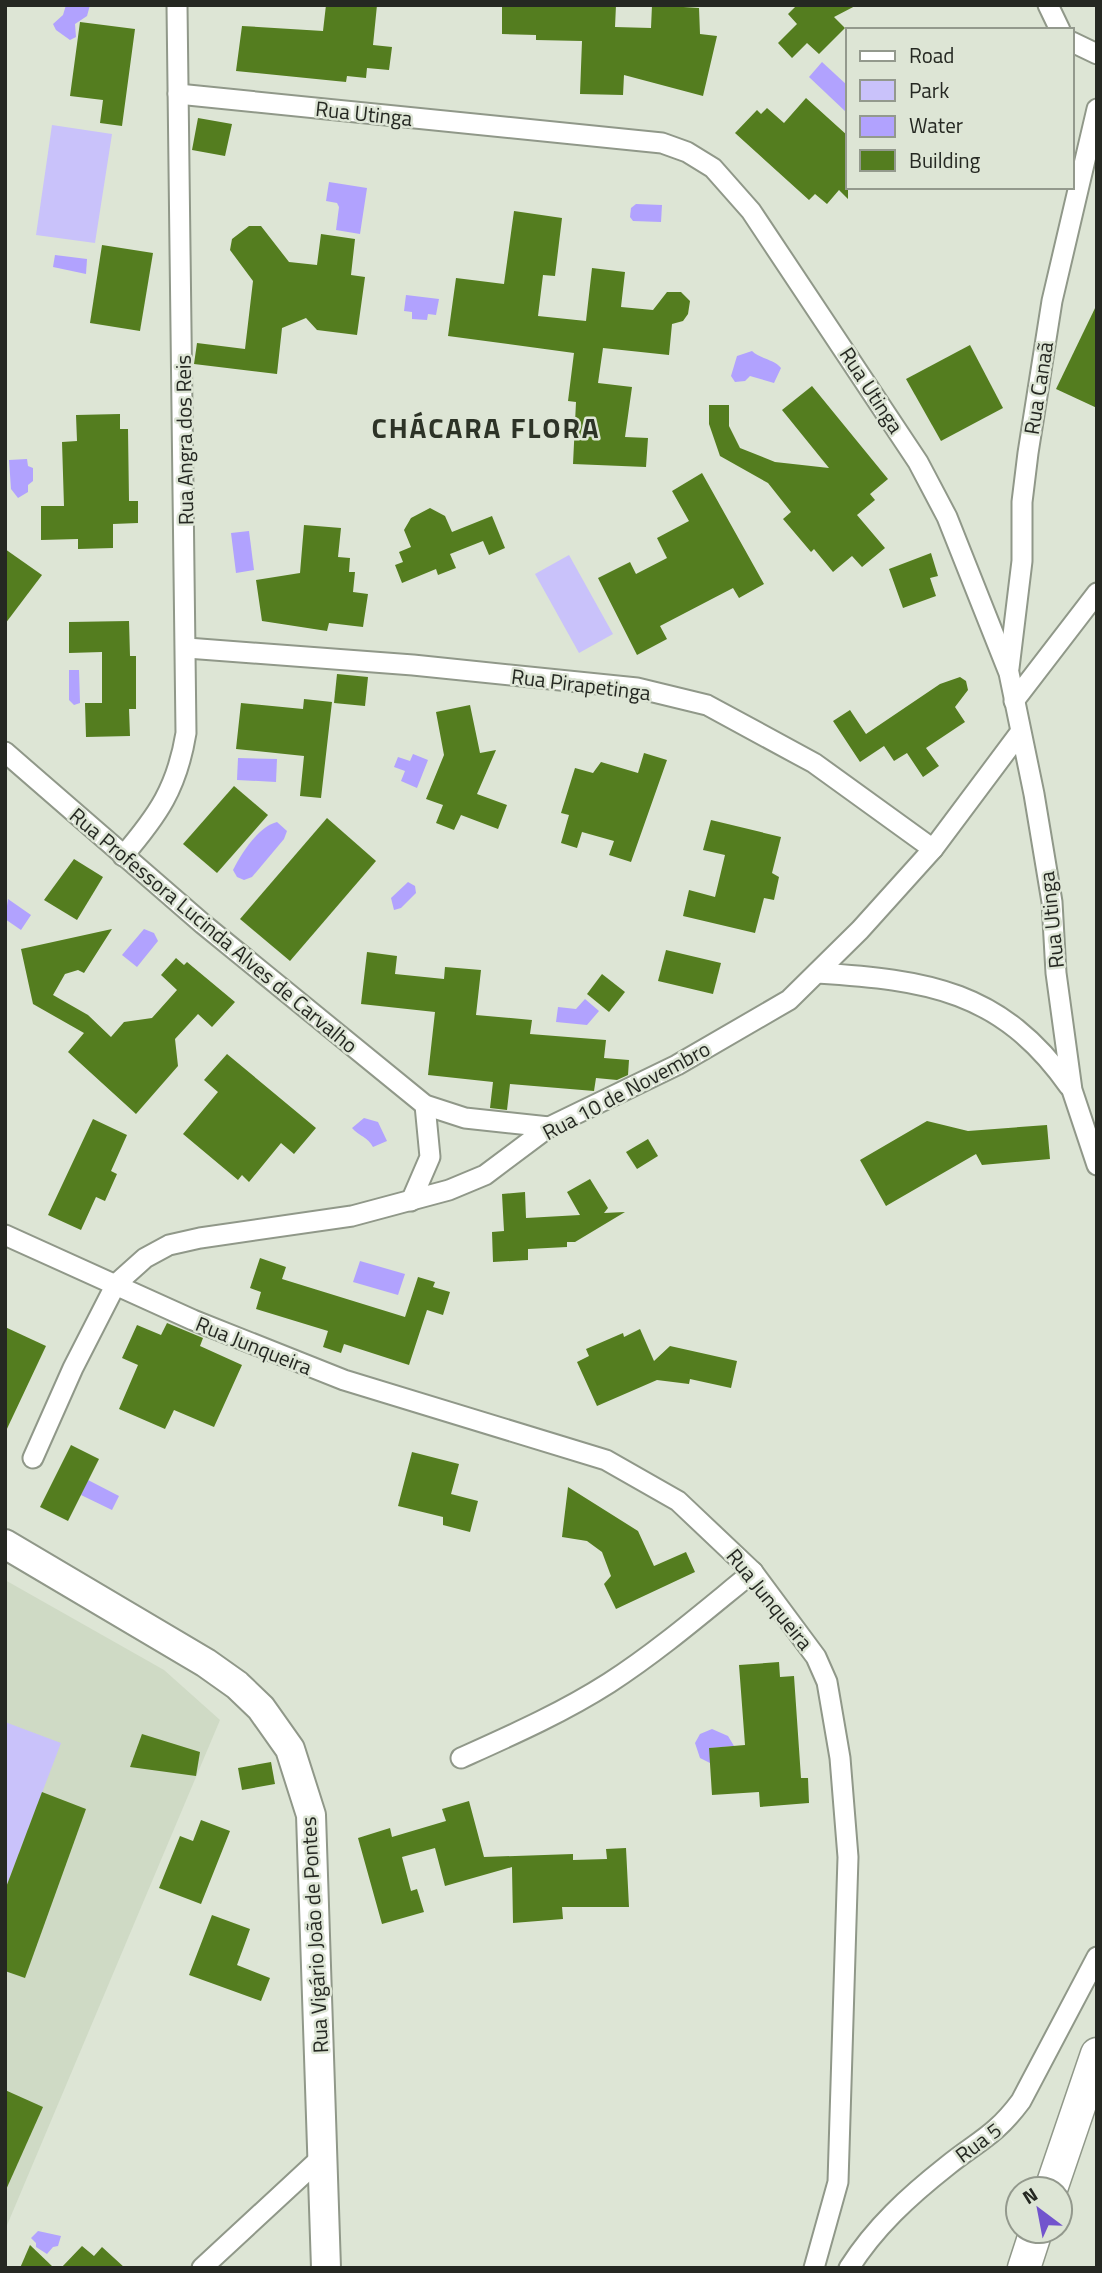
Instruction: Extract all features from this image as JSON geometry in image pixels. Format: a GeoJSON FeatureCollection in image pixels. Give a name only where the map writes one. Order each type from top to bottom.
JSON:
{"type":"FeatureCollection","features":[{"type":"Feature","properties":{"kind":"main road"},"geometry":{"type":"LineString","coordinates":[[1056,2175],[1097,2054]]}},
{"type":"Feature","properties":{"kind":"main road"},"geometry":{"type":"LineString","coordinates":[[1024,2268],[1031,2245]]}},
{"type":"Feature","properties":{"kind":"street","name":"Rua Angra dos Reis"},"geometry":{"type":"LineString","coordinates":[[123,856],[155,818],[180,768],[186,733],[177,5]]}},
{"type":"Feature","properties":{"kind":"street"},"geometry":{"type":"LineString","coordinates":[[1048,5],[1058,28]]}},
{"type":"Feature","properties":{"kind":"street"},"geometry":{"type":"LineString","coordinates":[[1074,43],[1097,54]]}},
{"type":"Feature","properties":{"kind":"street","name":"Rua Utinga"},"geometry":{"type":"LineString","coordinates":[[178,94],[642,140],[687,152],[713,168],[751,211],[919,463],[947,517],[1009,673],[1019,734],[1034,794],[1052,902],[1056,973],[1072,1090],[1097,1165]]}},
{"type":"Feature","properties":{"kind":"street","name":"Rua Canaã"},"geometry":{"type":"LineString","coordinates":[[1009,673],[1021,561],[1022,502],[1030,441],[1052,301],[1097,109]]}},
{"type":"Feature","properties":{"kind":"street"},"geometry":{"type":"LineString","coordinates":[[1014,701],[1097,593]]}},
{"type":"Feature","properties":{"kind":"street","name":"Rua Pirapetinga"},"geometry":{"type":"LineString","coordinates":[[187,648],[413,665],[637,688],[706,705],[814,762],[933,849]]}},
{"type":"Feature","properties":{"kind":"street","name":"Rua 10 de Novembro"},"geometry":{"type":"LineString","coordinates":[[33,1458],[73,1368],[116,1284],[145,1258],[169,1245],[352,1216],[411,1201],[485,1175],[549,1128],[713,1045],[789,1000],[933,849],[1019,734]]}},
{"type":"Feature","properties":{"kind":"street","name":"Rua Professora Lucinda Alves de Carvalho"},"geometry":{"type":"LineString","coordinates":[[5,752],[123,856],[425,1105],[465,1118],[549,1128]]}},
{"type":"Feature","properties":{"kind":"street"},"geometry":{"type":"LineString","coordinates":[[817,973],[902,981],[948,990],[990,1009],[1014,1025],[1049,1057],[1072,1090]]}},
{"type":"Feature","properties":{"kind":"street"},"geometry":{"type":"LineString","coordinates":[[411,1201],[430,1157],[425,1105]]}},
{"type":"Feature","properties":{"kind":"street","name":"Rua Junqueira"},"geometry":{"type":"LineString","coordinates":[[5,1235],[193,1320],[344,1380],[606,1460],[678,1501],[753,1572],[816,1657],[827,1682],[840,1758],[848,1857],[838,2182],[814,2268]]}},
{"type":"Feature","properties":{"kind":"street","name":"Rua Vigário João de Pontes"},"geometry":{"type":"LineString","coordinates":[[5,1544],[206,1663],[261,1708],[290,1749],[311,1815],[326,2268]]}},
{"type":"Feature","properties":{"kind":"street"},"geometry":{"type":"LineString","coordinates":[[461,1758],[546,1720],[610,1682],[678,1633],[753,1572]]}},
{"type":"Feature","properties":{"kind":"street","name":"Rua 5"},"geometry":{"type":"LineString","coordinates":[[849,2268],[866,2240],[897,2208],[1006,2122],[1021,2101],[1058,2025],[1097,1957]]}},
{"type":"Feature","properties":{"kind":"street"},"geometry":{"type":"LineString","coordinates":[[202,2268],[323,2156]]}},
{"type":"Feature","properties":{"kind":"shaded area"},"geometry":{"type":"Polygon","coordinates":[[[5,1580],[164,1670],[220,1720],[5,2230],[5,1580]]]}},
{"type":"Feature","properties":{"kind":"green space"},"geometry":{"type":"Polygon","coordinates":[[[52,125],[112,134],[95,243],[36,235],[52,125]]]}},
{"type":"Feature","properties":{"kind":"green space"},"geometry":{"type":"Polygon","coordinates":[[[569,555],[613,634],[579,653],[535,574],[569,555]]]}},
{"type":"Feature","properties":{"kind":"green space"},"geometry":{"type":"Polygon","coordinates":[[[5,1722],[61,1743],[5,1890],[5,1722]]]}},
{"type":"Feature","properties":{"kind":"water"},"geometry":{"type":"Polygon","coordinates":[[[66,5],[90,5],[87,16],[75,24],[76,37],[70,40],[56,30],[53,24],[63,15],[66,5]]]}},
{"type":"Feature","properties":{"kind":"water"},"geometry":{"type":"Polygon","coordinates":[[[822,62],[846,84],[846,112],[809,77],[822,62]]]}},
{"type":"Feature","properties":{"kind":"water"},"geometry":{"type":"Polygon","coordinates":[[[329,182],[367,188],[360,234],[336,230],[339,207],[337,203],[326,201],[329,182]]]}},
{"type":"Feature","properties":{"kind":"water"},"geometry":{"type":"Polygon","coordinates":[[[636,204],[662,205],[661,222],[633,221],[630,217],[631,208],[636,204]]]}},
{"type":"Feature","properties":{"kind":"water"},"geometry":{"type":"Polygon","coordinates":[[[55,255],[87,259],[86,274],[53,267],[55,255]]]}},
{"type":"Feature","properties":{"kind":"water"},"geometry":{"type":"Polygon","coordinates":[[[406,295],[439,299],[436,315],[428,314],[427,320],[412,319],[412,312],[404,311],[406,295]]]}},
{"type":"Feature","properties":{"kind":"water"},"geometry":{"type":"Polygon","coordinates":[[[752,351],[781,368],[774,383],[750,376],[745,381],[735,382],[731,376],[737,356],[752,351]]]}},
{"type":"Feature","properties":{"kind":"water"},"geometry":{"type":"Polygon","coordinates":[[[27,459],[28,466],[33,468],[33,481],[28,485],[28,492],[18,498],[11,489],[9,460],[27,459]]]}},
{"type":"Feature","properties":{"kind":"water"},"geometry":{"type":"Polygon","coordinates":[[[249,531],[254,570],[236,573],[231,533],[249,531]]]}},
{"type":"Feature","properties":{"kind":"water"},"geometry":{"type":"Polygon","coordinates":[[[69,670],[79,670],[80,703],[74,705],[69,700],[69,670]]]}},
{"type":"Feature","properties":{"kind":"water"},"geometry":{"type":"Polygon","coordinates":[[[413,754],[428,760],[417,788],[401,781],[405,771],[394,767],[398,757],[410,761],[413,754]]]}},
{"type":"Feature","properties":{"kind":"water"},"geometry":{"type":"Polygon","coordinates":[[[238,758],[277,759],[276,782],[237,780],[238,758]]]}},
{"type":"Feature","properties":{"kind":"water"},"geometry":{"type":"Polygon","coordinates":[[[277,822],[287,831],[284,839],[252,877],[244,880],[237,877],[233,870],[246,849],[257,835],[277,822]]]}},
{"type":"Feature","properties":{"kind":"water"},"geometry":{"type":"Polygon","coordinates":[[[408,882],[415,886],[416,893],[401,908],[394,910],[391,898],[408,882]]]}},
{"type":"Feature","properties":{"kind":"water"},"geometry":{"type":"Polygon","coordinates":[[[8,899],[31,915],[21,930],[5,919],[8,899]]]}},
{"type":"Feature","properties":{"kind":"water"},"geometry":{"type":"Polygon","coordinates":[[[144,929],[154,933],[158,941],[137,967],[122,955],[144,929]]]}},
{"type":"Feature","properties":{"kind":"water"},"geometry":{"type":"Polygon","coordinates":[[[585,999],[599,1011],[587,1025],[556,1022],[558,1007],[576,1009],[585,999]]]}},
{"type":"Feature","properties":{"kind":"water"},"geometry":{"type":"Polygon","coordinates":[[[364,1118],[378,1122],[387,1141],[373,1147],[352,1128],[364,1118]]]}},
{"type":"Feature","properties":{"kind":"water"},"geometry":{"type":"Polygon","coordinates":[[[360,1261],[405,1274],[398,1295],[353,1282],[360,1261]]]}},
{"type":"Feature","properties":{"kind":"water"},"geometry":{"type":"Polygon","coordinates":[[[88,1480],[119,1496],[112,1510],[81,1495],[88,1480]]]}},
{"type":"Feature","properties":{"kind":"water"},"geometry":{"type":"Polygon","coordinates":[[[712,1729],[728,1736],[734,1746],[710,1748],[710,1763],[700,1758],[695,1743],[700,1734],[712,1729]]]}},
{"type":"Feature","properties":{"kind":"water"},"geometry":{"type":"Polygon","coordinates":[[[38,2231],[61,2236],[58,2246],[53,2247],[47,2254],[36,2247],[31,2238],[38,2231]]]}},
{"type":"Feature","properties":{"kind":"building"},"geometry":{"type":"Polygon","coordinates":[[[326,5],[377,5],[373,45],[392,47],[389,70],[367,68],[366,78],[347,76],[346,82],[236,71],[242,26],[323,31],[326,5]]]}},
{"type":"Feature","properties":{"kind":"building"},"geometry":{"type":"Polygon","coordinates":[[[502,5],[616,5],[615,27],[651,28],[652,5],[699,8],[700,34],[717,36],[703,96],[624,75],[623,95],[580,94],[582,41],[536,40],[536,35],[502,34],[502,5]]]}},
{"type":"Feature","properties":{"kind":"building"},"geometry":{"type":"Polygon","coordinates":[[[797,5],[857,5],[834,17],[845,28],[819,54],[807,43],[792,58],[778,43],[797,24],[788,14],[797,5]]]}},
{"type":"Feature","properties":{"kind":"building"},"geometry":{"type":"Polygon","coordinates":[[[80,22],[135,29],[122,126],[100,123],[103,100],[70,96],[80,22]]]}},
{"type":"Feature","properties":{"kind":"building"},"geometry":{"type":"Polygon","coordinates":[[[806,98],[846,134],[848,199],[839,190],[827,204],[815,194],[809,200],[735,133],[757,110],[761,114],[767,108],[784,123],[806,98]]]}},
{"type":"Feature","properties":{"kind":"building"},"geometry":{"type":"Polygon","coordinates":[[[198,118],[232,124],[225,156],[192,150],[198,118]]]}},
{"type":"Feature","properties":{"kind":"building"},"geometry":{"type":"Polygon","coordinates":[[[514,211],[562,218],[555,276],[543,275],[538,316],[586,321],[592,268],[625,272],[621,307],[653,310],[667,292],[681,292],[690,301],[688,314],[683,321],[672,324],[669,355],[603,348],[598,383],[632,387],[625,437],[648,438],[646,467],[573,464],[576,402],[568,401],[574,353],[448,336],[456,278],[504,284],[514,211]]]}},
{"type":"Feature","properties":{"kind":"building"},"geometry":{"type":"Polygon","coordinates":[[[249,226],[261,226],[289,262],[317,265],[321,234],[355,239],[351,275],[365,277],[357,335],[317,330],[306,318],[282,328],[277,374],[194,364],[197,343],[245,349],[253,281],[230,250],[232,239],[249,226]]]}},
{"type":"Feature","properties":{"kind":"building"},"geometry":{"type":"Polygon","coordinates":[[[102,245],[153,253],[140,331],[90,323],[102,245]]]}},
{"type":"Feature","properties":{"kind":"building"},"geometry":{"type":"Polygon","coordinates":[[[1097,304],[1097,408],[1056,389],[1097,304]]]}},
{"type":"Feature","properties":{"kind":"building"},"geometry":{"type":"Polygon","coordinates":[[[970,345],[1003,408],[941,441],[906,379],[970,345]]]}},
{"type":"Feature","properties":{"kind":"building"},"geometry":{"type":"Polygon","coordinates":[[[812,386],[888,479],[870,494],[875,500],[857,515],[885,548],[862,567],[852,556],[833,572],[814,549],[811,552],[783,519],[791,512],[768,483],[720,456],[709,424],[709,405],[729,405],[729,426],[740,448],[775,462],[829,468],[782,410],[812,386]]]}},
{"type":"Feature","properties":{"kind":"building"},"geometry":{"type":"Polygon","coordinates":[[[120,414],[120,429],[128,429],[129,501],[138,501],[138,523],[113,524],[113,548],[78,549],[78,539],[41,540],[41,506],[64,506],[62,442],[77,441],[76,415],[120,414]]]}},
{"type":"Feature","properties":{"kind":"building"},"geometry":{"type":"Polygon","coordinates":[[[702,473],[764,584],[739,598],[733,588],[660,626],[667,639],[637,655],[598,578],[630,562],[636,574],[667,558],[657,538],[689,521],[672,491],[702,473]]]}},
{"type":"Feature","properties":{"kind":"building"},"geometry":{"type":"Polygon","coordinates":[[[430,508],[445,516],[452,532],[492,516],[505,548],[489,555],[483,541],[450,554],[456,568],[438,575],[436,569],[402,583],[395,565],[403,562],[399,552],[411,547],[404,530],[411,518],[430,508]]]}},
{"type":"Feature","properties":{"kind":"building"},"geometry":{"type":"Polygon","coordinates":[[[304,525],[341,528],[338,557],[350,558],[349,572],[355,572],[353,592],[368,594],[363,627],[329,623],[327,631],[262,621],[256,580],[300,573],[304,525]]]}},
{"type":"Feature","properties":{"kind":"building"},"geometry":{"type":"Polygon","coordinates":[[[5,549],[42,575],[5,624],[5,549]]]}},
{"type":"Feature","properties":{"kind":"building"},"geometry":{"type":"Polygon","coordinates":[[[931,553],[938,576],[930,578],[936,596],[903,608],[889,569],[931,553]]]}},
{"type":"Feature","properties":{"kind":"building"},"geometry":{"type":"Polygon","coordinates":[[[129,621],[130,656],[136,656],[136,709],[129,709],[130,736],[86,737],[85,703],[102,703],[102,652],[69,653],[69,622],[129,621]]]}},
{"type":"Feature","properties":{"kind":"building"},"geometry":{"type":"Polygon","coordinates":[[[337,674],[368,677],[365,706],[334,703],[337,674]]]}},
{"type":"Feature","properties":{"kind":"building"},"geometry":{"type":"Polygon","coordinates":[[[960,677],[966,681],[968,690],[955,707],[965,722],[926,748],[939,766],[923,777],[907,753],[894,761],[884,746],[860,762],[833,721],[850,710],[866,734],[940,684],[960,677]]]}},
{"type":"Feature","properties":{"kind":"building"},"geometry":{"type":"Polygon","coordinates":[[[304,699],[332,702],[321,798],[300,796],[304,756],[236,749],[241,703],[303,709],[304,699]]]}},
{"type":"Feature","properties":{"kind":"building"},"geometry":{"type":"Polygon","coordinates":[[[470,705],[480,753],[496,750],[477,794],[507,805],[498,829],[461,815],[454,830],[436,823],[443,805],[426,799],[444,755],[436,712],[470,705]]]}},
{"type":"Feature","properties":{"kind":"building"},"geometry":{"type":"Polygon","coordinates":[[[644,753],[667,760],[631,862],[609,855],[614,841],[582,832],[577,848],[561,843],[569,815],[561,813],[575,768],[593,773],[601,762],[638,773],[644,753]]]}},
{"type":"Feature","properties":{"kind":"building"},"geometry":{"type":"Polygon","coordinates":[[[234,786],[268,815],[217,873],[183,844],[234,786]]]}},
{"type":"Feature","properties":{"kind":"building"},"geometry":{"type":"Polygon","coordinates":[[[327,818],[376,861],[290,961],[240,919],[327,818]]]}},
{"type":"Feature","properties":{"kind":"building"},"geometry":{"type":"Polygon","coordinates":[[[711,820],[781,837],[772,873],[779,877],[774,900],[764,898],[755,933],[683,916],[689,890],[715,897],[725,855],[703,850],[711,820]]]}},
{"type":"Feature","properties":{"kind":"building"},"geometry":{"type":"Polygon","coordinates":[[[74,859],[103,877],[77,920],[44,900],[74,859]]]}},
{"type":"Feature","properties":{"kind":"building"},"geometry":{"type":"Polygon","coordinates":[[[112,929],[84,973],[78,970],[65,974],[53,995],[88,1015],[111,1037],[124,1022],[152,1018],[177,990],[161,975],[176,958],[184,965],[187,962],[235,1002],[212,1027],[198,1014],[175,1039],[178,1066],[136,1114],[68,1052],[84,1033],[33,1004],[21,949],[112,929]]]}},
{"type":"Feature","properties":{"kind":"building"},"geometry":{"type":"Polygon","coordinates":[[[666,950],[721,963],[713,994],[658,981],[666,950]]]}},
{"type":"Feature","properties":{"kind":"building"},"geometry":{"type":"Polygon","coordinates":[[[367,952],[397,956],[395,974],[444,979],[445,967],[481,970],[476,1015],[532,1020],[530,1034],[606,1040],[604,1058],[629,1060],[628,1075],[617,1080],[596,1078],[594,1091],[510,1084],[507,1110],[490,1108],[493,1082],[428,1075],[435,1012],[361,1004],[367,952]]]}},
{"type":"Feature","properties":{"kind":"building"},"geometry":{"type":"Polygon","coordinates":[[[602,974],[625,992],[609,1012],[587,994],[602,974]]]}},
{"type":"Feature","properties":{"kind":"building"},"geometry":{"type":"Polygon","coordinates":[[[227,1054],[316,1128],[294,1154],[281,1143],[249,1182],[242,1175],[238,1180],[183,1134],[218,1092],[204,1080],[227,1054]]]}},
{"type":"Feature","properties":{"kind":"building"},"geometry":{"type":"Polygon","coordinates":[[[93,1119],[127,1135],[111,1171],[117,1174],[105,1201],[96,1197],[81,1230],[48,1215],[93,1119]]]}},
{"type":"Feature","properties":{"kind":"building"},"geometry":{"type":"Polygon","coordinates":[[[927,1121],[968,1131],[1047,1125],[1050,1159],[982,1165],[976,1154],[886,1206],[860,1160],[927,1121]]]}},
{"type":"Feature","properties":{"kind":"building"},"geometry":{"type":"Polygon","coordinates":[[[648,1139],[658,1156],[637,1169],[626,1152],[648,1139]]]}},
{"type":"Feature","properties":{"kind":"building"},"geometry":{"type":"Polygon","coordinates":[[[590,1179],[608,1208],[604,1213],[625,1212],[575,1242],[567,1242],[567,1247],[528,1249],[528,1260],[493,1262],[492,1232],[504,1231],[502,1194],[525,1192],[526,1218],[580,1215],[567,1192],[590,1179]]]}},
{"type":"Feature","properties":{"kind":"building"},"geometry":{"type":"Polygon","coordinates":[[[260,1258],[286,1267],[282,1279],[405,1317],[418,1277],[435,1282],[433,1287],[450,1292],[443,1315],[427,1310],[409,1365],[344,1344],[341,1353],[323,1347],[328,1331],[256,1309],[261,1292],[250,1288],[260,1258]]]}},
{"type":"Feature","properties":{"kind":"building"},"geometry":{"type":"Polygon","coordinates":[[[167,1323],[203,1338],[200,1346],[242,1365],[214,1427],[174,1410],[165,1429],[119,1409],[138,1365],[122,1358],[137,1325],[161,1335],[167,1323]]]}},
{"type":"Feature","properties":{"kind":"building"},"geometry":{"type":"Polygon","coordinates":[[[5,1327],[46,1346],[5,1433],[5,1327]]]}},
{"type":"Feature","properties":{"kind":"building"},"geometry":{"type":"Polygon","coordinates":[[[640,1329],[654,1361],[670,1346],[737,1361],[731,1388],[690,1379],[689,1384],[657,1380],[597,1406],[577,1362],[589,1356],[586,1349],[623,1333],[624,1337],[640,1329]]]}},
{"type":"Feature","properties":{"kind":"building"},"geometry":{"type":"Polygon","coordinates":[[[71,1445],[99,1459],[68,1521],[40,1507],[71,1445]]]}},
{"type":"Feature","properties":{"kind":"building"},"geometry":{"type":"Polygon","coordinates":[[[412,1452],[459,1464],[451,1494],[478,1501],[470,1532],[443,1525],[443,1517],[398,1506],[412,1452]]]}},
{"type":"Feature","properties":{"kind":"building"},"geometry":{"type":"Polygon","coordinates":[[[568,1487],[638,1531],[654,1566],[686,1552],[695,1572],[616,1609],[604,1584],[611,1576],[602,1552],[587,1541],[562,1537],[568,1487]]]}},
{"type":"Feature","properties":{"kind":"building"},"geometry":{"type":"Polygon","coordinates":[[[779,1662],[780,1677],[794,1676],[801,1778],[808,1778],[809,1803],[760,1807],[759,1792],[712,1795],[709,1748],[745,1745],[739,1665],[779,1662]]]}},
{"type":"Feature","properties":{"kind":"building"},"geometry":{"type":"Polygon","coordinates":[[[142,1734],[200,1752],[196,1776],[130,1767],[142,1734]]]}},
{"type":"Feature","properties":{"kind":"building"},"geometry":{"type":"Polygon","coordinates":[[[271,1762],[275,1784],[242,1790],[238,1768],[271,1762]]]}},
{"type":"Feature","properties":{"kind":"building"},"geometry":{"type":"Polygon","coordinates":[[[42,1792],[86,1809],[25,1978],[5,1971],[5,1890],[42,1792]]]}},
{"type":"Feature","properties":{"kind":"building"},"geometry":{"type":"Polygon","coordinates":[[[469,1801],[484,1857],[573,1854],[573,1860],[607,1859],[606,1849],[626,1848],[629,1907],[562,1907],[563,1919],[513,1923],[512,1867],[445,1886],[435,1848],[402,1857],[411,1891],[417,1889],[424,1912],[382,1924],[358,1838],[390,1828],[392,1837],[446,1821],[442,1809],[469,1801]]]}},
{"type":"Feature","properties":{"kind":"building"},"geometry":{"type":"Polygon","coordinates":[[[201,1820],[230,1831],[201,1904],[159,1888],[180,1836],[193,1841],[201,1820]]]}},
{"type":"Feature","properties":{"kind":"building"},"geometry":{"type":"Polygon","coordinates":[[[212,1915],[250,1929],[237,1965],[270,1978],[261,2001],[189,1975],[212,1915]]]}},
{"type":"Feature","properties":{"kind":"building"},"geometry":{"type":"Polygon","coordinates":[[[5,2090],[43,2107],[5,2192],[5,2090]]]}},
{"type":"Feature","properties":{"kind":"building"},"geometry":{"type":"Polygon","coordinates":[[[30,2245],[54,2268],[20,2268],[30,2245]]]}},
{"type":"Feature","properties":{"kind":"building"},"geometry":{"type":"Polygon","coordinates":[[[82,2246],[94,2256],[102,2247],[125,2268],[61,2268],[82,2246]]]}},
{"type":"Feature","properties":{"kind":"district","name":"CHÁCARA FLORA"},"geometry":{"type":"Point","coordinates":[486,427]}}]}
